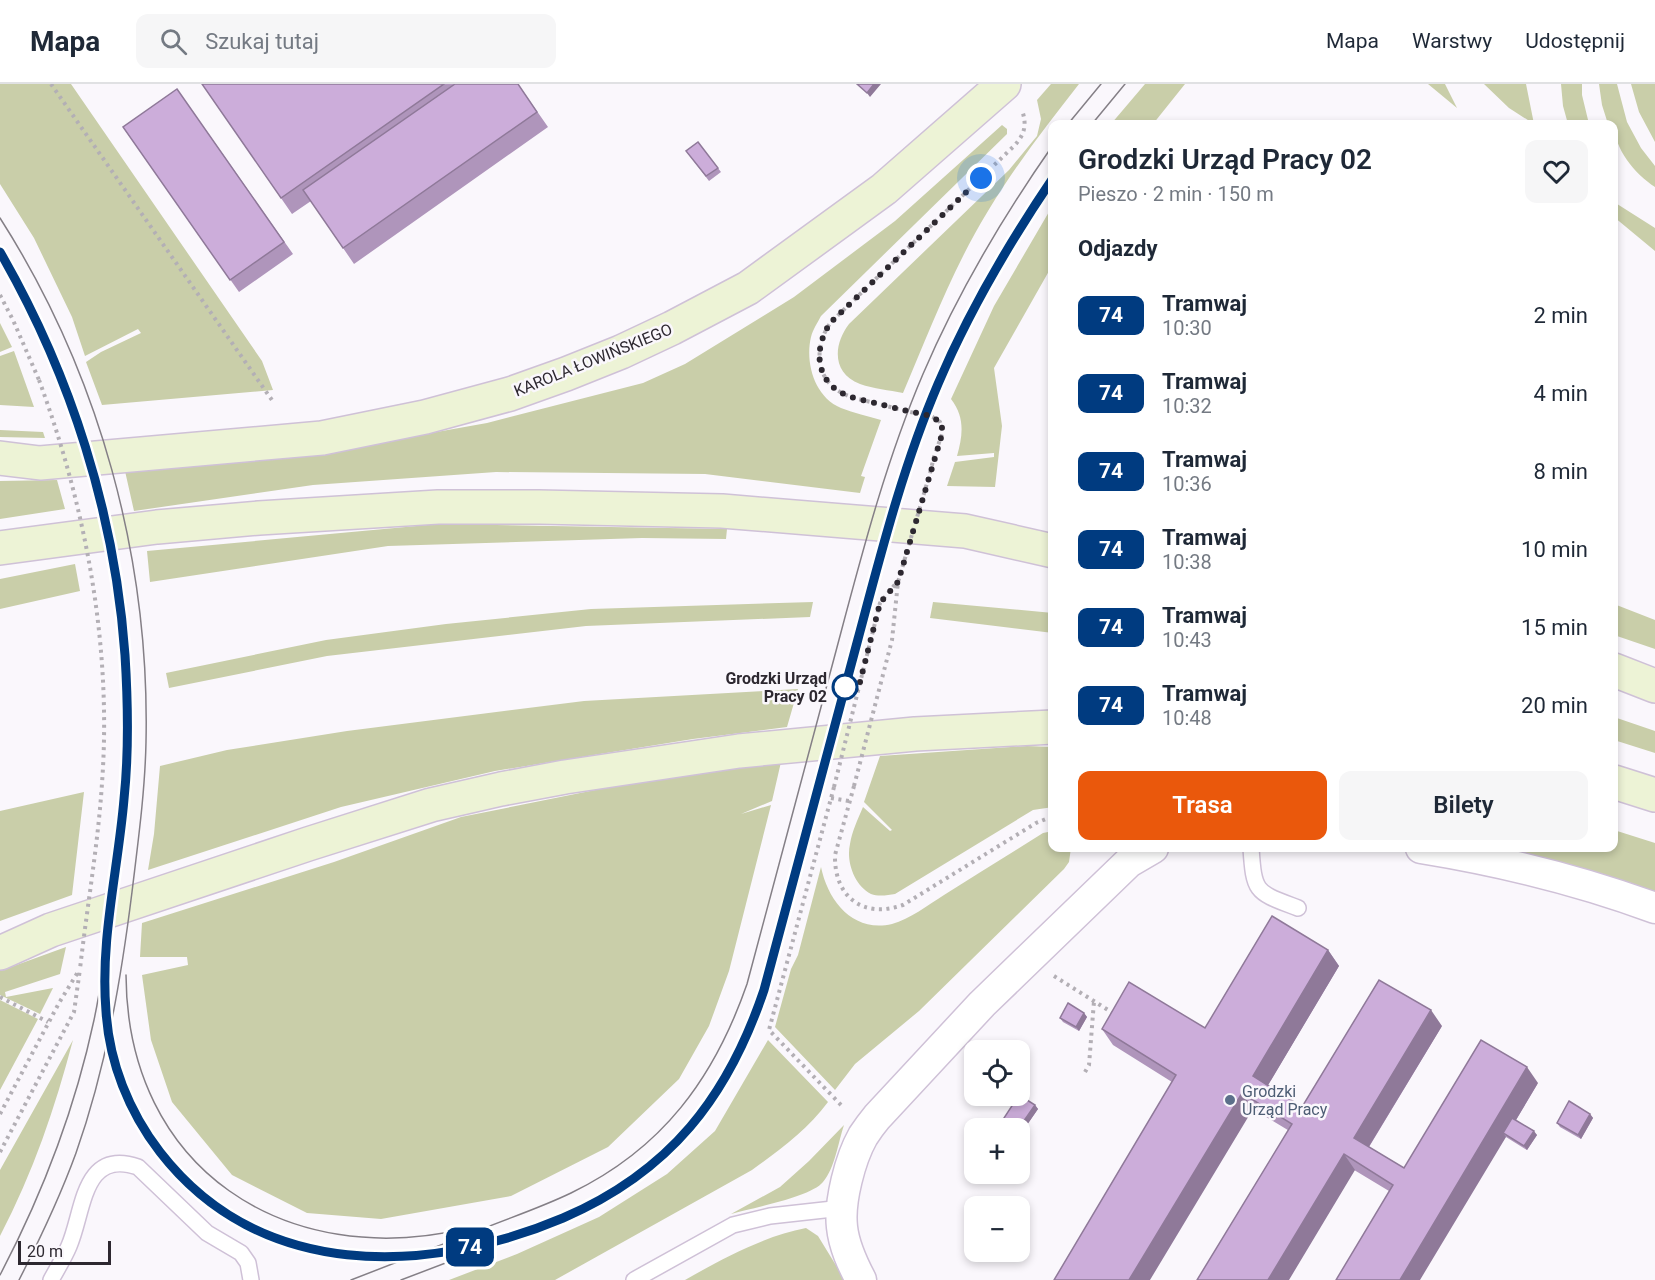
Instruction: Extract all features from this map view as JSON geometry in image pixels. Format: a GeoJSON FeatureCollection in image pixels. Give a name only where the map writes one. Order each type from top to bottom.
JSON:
{"type":"FeatureCollection","features":[{"type":"Feature","properties":{"kind":"main road","name":"KAROLA ŁOWIŃSKIEGO"},"geometry":{"type":"LineString","coordinates":[[0,458],[40,463],[322,438],[425,417],[510,394],[566,374],[672,328],[748,288],[884,189],[1005,84]]}},
{"type":"Feature","properties":{"kind":"main road"},"geometry":{"type":"LineString","coordinates":[[0,548],[157,527],[281,516],[438,507],[539,507],[722,511],[965,531],[1048,550]]}},
{"type":"Feature","properties":{"kind":"main road"},"geometry":{"type":"LineString","coordinates":[[1618,672],[1655,686]]}},
{"type":"Feature","properties":{"kind":"main road"},"geometry":{"type":"LineString","coordinates":[[0,942],[51,930],[420,809],[501,789],[739,751],[915,734],[1048,727]]}},
{"type":"Feature","properties":{"kind":"main road"},"geometry":{"type":"LineString","coordinates":[[1618,783],[1655,795]]}},
{"type":"Feature","properties":{"kind":"main road"},"geometry":{"type":"LineString","coordinates":[[0,953],[51,930]]}},
{"type":"Feature","properties":{"kind":"street"},"geometry":{"type":"LineString","coordinates":[[861,1280],[844,1239],[841,1225],[845,1187],[863,1136],[877,1117],[982,1004],[1129,862],[1146,852]]}},
{"type":"Feature","properties":{"kind":"street"},"geometry":{"type":"LineString","coordinates":[[1444,852],[1573,880],[1655,908]]}},
{"type":"Feature","properties":{"kind":"lane"},"geometry":{"type":"LineString","coordinates":[[1251,852],[1252,871],[1260,891],[1266,896],[1299,908]]}},
{"type":"Feature","properties":{"kind":"lane"},"geometry":{"type":"LineString","coordinates":[[51,1280],[69,1246],[89,1183],[95,1173],[115,1163],[127,1163],[138,1167],[207,1233],[242,1253],[248,1263],[251,1280]]}},
{"type":"Feature","properties":{"kind":"lane"},"geometry":{"type":"LineString","coordinates":[[634,1280],[733,1225],[770,1216],[843,1208]]}},
{"type":"Feature","properties":{"kind":"path"},"geometry":{"type":"LineString","coordinates":[[51,84],[274,403]]}},
{"type":"Feature","properties":{"kind":"path"},"geometry":{"type":"LineString","coordinates":[[1014,146],[831,322],[821,337],[820,364],[828,381],[836,389],[851,397],[931,416],[940,422],[943,431],[898,582],[892,640],[835,855],[837,879],[843,891],[860,906],[890,910],[903,905],[1036,823],[1048,819]]}},
{"type":"Feature","properties":{"kind":"path"},"geometry":{"type":"LineString","coordinates":[[0,295],[14,320],[59,435],[81,518],[94,588],[103,694],[102,783],[75,1012],[0,1152]]}},
{"type":"Feature","properties":{"kind":"path"},"geometry":{"type":"LineString","coordinates":[[842,1105],[769,1030],[880,603],[898,582]]}},
{"type":"Feature","properties":{"kind":"path"},"geometry":{"type":"LineString","coordinates":[[831,798],[849,801]]}},
{"type":"Feature","properties":{"kind":"path"},"geometry":{"type":"LineString","coordinates":[[0,1114],[48,1022],[80,969]]}},
{"type":"Feature","properties":{"kind":"path"},"geometry":{"type":"LineString","coordinates":[[1052,974],[1118,1017]]}},
{"type":"Feature","properties":{"kind":"path"},"geometry":{"type":"LineString","coordinates":[[0,997],[48,1022]]}},
{"type":"Feature","properties":{"kind":"path"},"geometry":{"type":"LineString","coordinates":[[1085,1072],[1089,1065],[1094,1001]]}},
{"type":"Feature","properties":{"kind":"green space"},"geometry":{"type":"Polygon","coordinates":[[[0,84],[71,84],[262,361],[273,390],[102,405],[86,362],[101,352],[141,333],[138,329],[85,356],[72,317],[34,238],[0,184],[0,84]]]}},
{"type":"Feature","properties":{"kind":"green space"},"geometry":{"type":"Polygon","coordinates":[[[1051,84],[1079,84],[1051,120],[1048,120],[1048,124],[998,194],[975,233],[942,300],[903,393],[865,386],[851,379],[844,373],[838,358],[840,341],[849,324],[1009,170],[1037,136],[1041,119],[1037,100],[1051,84]]]}},
{"type":"Feature","properties":{"kind":"green space"},"geometry":{"type":"Polygon","coordinates":[[[1145,84],[1185,84],[1156,120],[1114,120],[1145,84]]]}},
{"type":"Feature","properties":{"kind":"green space"},"geometry":{"type":"Polygon","coordinates":[[[1428,84],[1445,84],[1457,108],[1428,84]]]}},
{"type":"Feature","properties":{"kind":"green space"},"geometry":{"type":"Polygon","coordinates":[[[1484,84],[1526,84],[1533,120],[1528,120],[1509,108],[1484,84]]]}},
{"type":"Feature","properties":{"kind":"green space"},"geometry":{"type":"Polygon","coordinates":[[[1561,84],[1582,84],[1582,95],[1588,120],[1567,120],[1561,84]]]}},
{"type":"Feature","properties":{"kind":"green space"},"geometry":{"type":"Polygon","coordinates":[[[1599,84],[1617,84],[1627,122],[1641,148],[1655,166],[1655,187],[1627,160],[1618,143],[1618,120],[1607,120],[1599,84]]]}},
{"type":"Feature","properties":{"kind":"green space"},"geometry":{"type":"Polygon","coordinates":[[[1631,84],[1655,84],[1655,142],[1639,112],[1631,84]]]}},
{"type":"Feature","properties":{"kind":"green space"},"geometry":{"type":"Polygon","coordinates":[[[1002,125],[1007,129],[1007,134],[821,316],[812,334],[809,347],[811,368],[824,396],[841,408],[881,420],[861,476],[865,477],[860,493],[705,474],[496,472],[313,485],[134,511],[125,471],[302,456],[487,423],[643,383],[685,364],[794,297],[895,221],[1002,125]]]}},
{"type":"Feature","properties":{"kind":"green space"},"geometry":{"type":"Polygon","coordinates":[[[1618,205],[1655,228],[1655,251],[1618,220],[1618,205]]]}},
{"type":"Feature","properties":{"kind":"green space"},"geometry":{"type":"Polygon","coordinates":[[[1048,214],[1048,273],[994,368],[1002,426],[995,487],[947,486],[955,462],[994,457],[994,453],[957,456],[962,426],[959,413],[951,399],[994,306],[1048,214]]]}},
{"type":"Feature","properties":{"kind":"green space"},"geometry":{"type":"Polygon","coordinates":[[[0,323],[12,347],[0,352],[0,323]]]}},
{"type":"Feature","properties":{"kind":"green space"},"geometry":{"type":"Polygon","coordinates":[[[14,351],[34,407],[0,405],[0,356],[14,351]]]}},
{"type":"Feature","properties":{"kind":"green space"},"geometry":{"type":"Polygon","coordinates":[[[0,430],[43,432],[45,438],[0,437],[0,430]]]}},
{"type":"Feature","properties":{"kind":"green space"},"geometry":{"type":"Polygon","coordinates":[[[57,480],[65,509],[0,519],[0,481],[57,480]]]}},
{"type":"Feature","properties":{"kind":"green space"},"geometry":{"type":"Polygon","coordinates":[[[438,524],[727,529],[726,539],[642,538],[388,546],[150,582],[147,551],[438,524]]]}},
{"type":"Feature","properties":{"kind":"green space"},"geometry":{"type":"Polygon","coordinates":[[[75,564],[80,591],[0,609],[0,579],[75,564]]]}},
{"type":"Feature","properties":{"kind":"green space"},"geometry":{"type":"Polygon","coordinates":[[[813,602],[810,617],[586,626],[327,656],[169,688],[166,673],[326,640],[446,624],[591,609],[813,602]]]}},
{"type":"Feature","properties":{"kind":"green space"},"geometry":{"type":"Polygon","coordinates":[[[933,602],[1048,613],[1048,632],[930,618],[933,602]]]}},
{"type":"Feature","properties":{"kind":"green space"},"geometry":{"type":"Polygon","coordinates":[[[1618,606],[1655,620],[1655,649],[1618,636],[1618,606]]]}},
{"type":"Feature","properties":{"kind":"green space"},"geometry":{"type":"Polygon","coordinates":[[[798,689],[787,727],[693,739],[495,771],[341,807],[148,870],[154,834],[160,766],[227,750],[347,731],[584,701],[798,689]]]}},
{"type":"Feature","properties":{"kind":"green space"},"geometry":{"type":"Polygon","coordinates":[[[1618,718],[1655,731],[1655,753],[1618,741],[1618,718]]]}},
{"type":"Feature","properties":{"kind":"green space"},"geometry":{"type":"Polygon","coordinates":[[[1027,746],[1048,747],[1048,808],[1033,810],[895,894],[874,895],[865,890],[856,879],[850,865],[849,851],[852,834],[863,807],[890,831],[892,830],[864,802],[880,756],[1027,746]]]}},
{"type":"Feature","properties":{"kind":"green space"},"geometry":{"type":"Polygon","coordinates":[[[781,762],[772,801],[741,814],[771,805],[729,971],[709,1026],[679,1079],[608,1147],[511,1196],[381,1219],[307,1213],[232,1175],[172,1102],[151,1040],[142,975],[188,965],[187,957],[140,957],[142,923],[334,862],[461,817],[605,788],[781,762]]]}},
{"type":"Feature","properties":{"kind":"green space"},"geometry":{"type":"Polygon","coordinates":[[[84,792],[72,895],[0,921],[0,811],[84,792]]]}},
{"type":"Feature","properties":{"kind":"green space"},"geometry":{"type":"Polygon","coordinates":[[[1618,831],[1655,843],[1655,894],[1546,858],[1511,852],[1618,852],[1618,831]]]}},
{"type":"Feature","properties":{"kind":"green space"},"geometry":{"type":"Polygon","coordinates":[[[1048,832],[1048,852],[1070,852],[1069,862],[1064,869],[919,1011],[855,1064],[835,1090],[775,1027],[791,969],[798,955],[821,867],[830,892],[844,912],[865,924],[878,926],[892,924],[919,911],[1048,832]]]}},
{"type":"Feature","properties":{"kind":"green space"},"geometry":{"type":"Polygon","coordinates":[[[66,947],[60,974],[5,992],[6,997],[53,988],[40,1014],[0,995],[0,971],[66,947]]]}},
{"type":"Feature","properties":{"kind":"green space"},"geometry":{"type":"Polygon","coordinates":[[[0,1000],[38,1019],[0,1090],[0,1000]]]}},
{"type":"Feature","properties":{"kind":"green space"},"geometry":{"type":"Polygon","coordinates":[[[73,1040],[42,1140],[23,1188],[0,1236],[0,1170],[73,1040]]]}},
{"type":"Feature","properties":{"kind":"green space"},"geometry":{"type":"Polygon","coordinates":[[[768,1040],[828,1102],[802,1131],[773,1155],[752,1170],[555,1280],[449,1280],[517,1254],[599,1217],[667,1174],[715,1131],[768,1040]]]}},
{"type":"Feature","properties":{"kind":"green space"},"geometry":{"type":"Polygon","coordinates":[[[844,1125],[836,1155],[823,1182],[794,1197],[731,1214],[780,1187],[844,1125]]]}},
{"type":"Feature","properties":{"kind":"green space"},"geometry":{"type":"Polygon","coordinates":[[[806,1228],[818,1236],[845,1280],[685,1280],[759,1242],[806,1228]]]}},
{"type":"Feature","properties":{"kind":"building"},"geometry":{"type":"Polygon","coordinates":[[[202,84],[444,84],[281,198],[202,84]]]}},
{"type":"Feature","properties":{"kind":"building"},"geometry":{"type":"Polygon","coordinates":[[[455,84],[518,84],[537,112],[343,248],[303,190],[455,84]]]}},
{"type":"Feature","properties":{"kind":"building"},"geometry":{"type":"Polygon","coordinates":[[[857,84],[874,84],[867,93],[857,84]]]}},
{"type":"Feature","properties":{"kind":"building"},"geometry":{"type":"Polygon","coordinates":[[[177,89],[284,242],[230,280],[123,127],[177,89]]]}},
{"type":"Feature","properties":{"kind":"building"},"geometry":{"type":"Polygon","coordinates":[[[698,142],[718,168],[706,176],[686,151],[698,142]]]}},
{"type":"Feature","properties":{"kind":"building","name":"Grodzki Urząd Pracy"},"geometry":{"type":"Polygon","coordinates":[[[1272,916],[1328,950],[1253,1076],[1302,1107],[1379,980],[1431,1010],[1354,1138],[1404,1168],[1481,1040],[1527,1067],[1400,1280],[1336,1280],[1393,1185],[1344,1154],[1268,1280],[1197,1280],[1292,1124],[1242,1093],[1129,1280],[1054,1280],[1176,1075],[1102,1029],[1129,982],[1205,1028],[1272,916]]]}},
{"type":"Feature","properties":{"kind":"building"},"geometry":{"type":"Polygon","coordinates":[[[1068,1003],[1084,1013],[1076,1027],[1060,1018],[1068,1003]]]}},
{"type":"Feature","properties":{"kind":"building"},"geometry":{"type":"Polygon","coordinates":[[[1569,1101],[1590,1114],[1578,1135],[1557,1123],[1569,1101]]]}},
{"type":"Feature","properties":{"kind":"building"},"geometry":{"type":"Polygon","coordinates":[[[1030,1102],[1035,1105],[1026,1118],[1004,1118],[1012,1106],[1030,1106],[1030,1102]]]}},
{"type":"Feature","properties":{"kind":"building"},"geometry":{"type":"Polygon","coordinates":[[[1512,1118],[1534,1131],[1524,1146],[1503,1133],[1512,1118]]]}},
{"type":"Feature","properties":{"kind":"tram line"},"geometry":{"type":"LineString","coordinates":[[1071,120],[1101,84]]}},
{"type":"Feature","properties":{"kind":"tram line"},"geometry":{"type":"LineString","coordinates":[[1095,120],[1125,84]]}},
{"type":"Feature","properties":{"kind":"tram line"},"geometry":{"type":"LineString","coordinates":[[351,1280],[549,1203],[603,1175],[658,1133],[681,1108],[701,1080],[734,1018],[747,984],[864,546],[909,408],[966,285],[1016,200],[1048,152]]}},
{"type":"Feature","properties":{"kind":"tram line"},"geometry":{"type":"LineString","coordinates":[[401,1280],[566,1217],[636,1176],[691,1126],[713,1097],[733,1064],[764,990],[876,571],[915,445],[938,384],[976,304],[1005,252],[1048,186]]}},
{"type":"Feature","properties":{"kind":"tram line","name":"74"},"geometry":{"type":"LineString","coordinates":[[0,252],[46,343],[83,436],[106,524],[120,606],[125,654],[127,748],[124,799],[107,944],[105,995],[113,1057],[126,1094],[151,1141],[186,1183],[241,1223],[281,1241],[329,1254],[378,1257],[413,1255],[463,1248],[505,1238],[566,1217],[609,1195],[643,1172],[688,1130],[716,1095],[730,1072],[752,1026],[764,990],[904,473],[938,385],[964,328],[1009,246],[1048,186]]}},
{"type":"Feature","properties":{"kind":"tram line"},"geometry":{"type":"LineString","coordinates":[[0,218],[35,277],[65,339],[91,403],[112,469],[128,536],[139,604],[145,673],[146,742],[143,798],[128,925],[111,1024],[96,1089],[76,1153],[49,1218],[19,1280]]}},
{"type":"Feature","properties":{"kind":"tram line"},"geometry":{"type":"LineString","coordinates":[[0,252],[30,309],[57,369],[98,492],[112,555],[127,684],[127,749],[122,821],[97,1004],[77,1086],[56,1151],[30,1214],[0,1275]]}},
{"type":"Feature","properties":{"kind":"tram line"},"geometry":{"type":"LineString","coordinates":[[126,975],[134,1043],[154,1103],[187,1152],[229,1191],[280,1218],[338,1234],[401,1238],[468,1228]]}},
{"type":"Feature","properties":{"kind":"tram line"},"geometry":{"type":"LineString","coordinates":[[110,1040],[125,1091],[148,1135],[178,1173],[213,1205],[254,1229],[299,1245],[348,1255],[401,1256]]}},
{"type":"Feature","properties":{"kind":"place","name":"Grodzki Urząd Pracy 02"},"geometry":{"type":"Point","coordinates":[845,687]}},
{"type":"Feature","properties":{"kind":"place","name":"Grodzki Urząd Pracy"},"geometry":{"type":"Point","coordinates":[1230,1100]}},
{"type":"Feature","properties":{"kind":"route"},"geometry":{"type":"LineString","coordinates":[[845,687],[858,690],[880,603],[898,582],[943,431],[940,422],[931,416],[851,397],[836,389],[823,374],[820,364],[821,337],[831,322],[981,178]]}}]}
